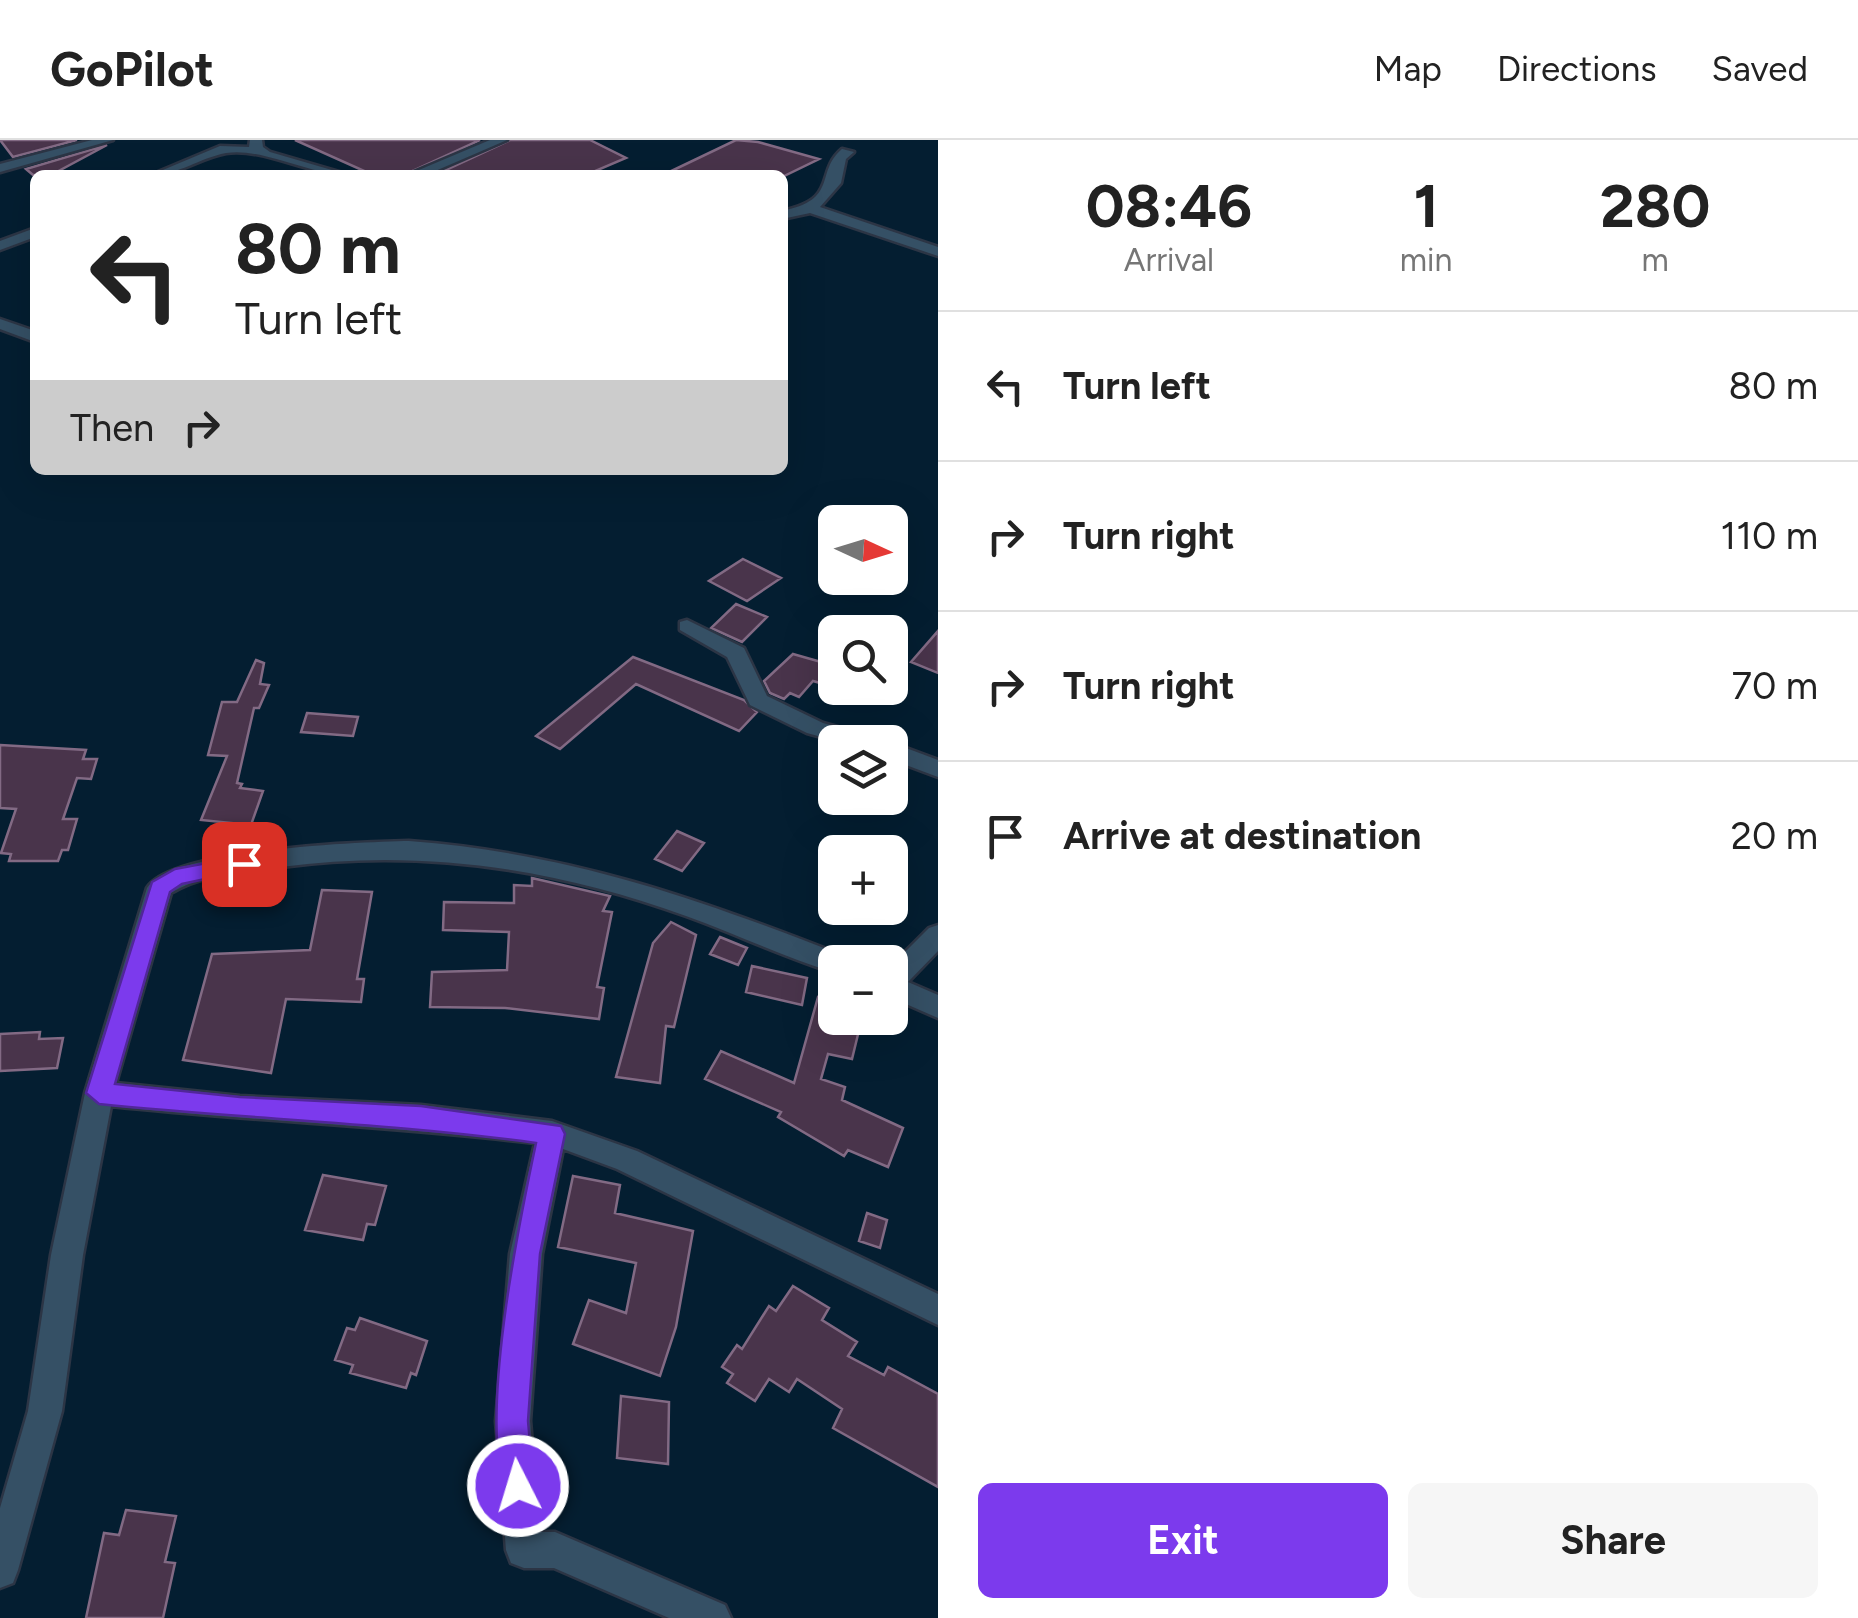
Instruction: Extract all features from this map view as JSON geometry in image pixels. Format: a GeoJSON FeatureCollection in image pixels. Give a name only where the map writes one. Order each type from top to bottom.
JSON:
{"type":"FeatureCollection","features":[{"type":"Feature","properties":{"kind":"street"},"geometry":{"type":"LineString","coordinates":[[0,168],[107,140]]}},
{"type":"Feature","properties":{"kind":"street"},"geometry":{"type":"LineString","coordinates":[[426,170],[500,140]]}},
{"type":"Feature","properties":{"kind":"street"},"geometry":{"type":"LineString","coordinates":[[171,170],[225,149],[256,144],[328,170]]}},
{"type":"Feature","properties":{"kind":"street"},"geometry":{"type":"LineString","coordinates":[[811,210],[834,184],[838,163],[847,152]]}},
{"type":"Feature","properties":{"kind":"street"},"geometry":{"type":"LineString","coordinates":[[788,214],[811,210],[938,252]]}},
{"type":"Feature","properties":{"kind":"street"},"geometry":{"type":"LineString","coordinates":[[0,246],[30,234]]}},
{"type":"Feature","properties":{"kind":"street"},"geometry":{"type":"LineString","coordinates":[[0,324],[30,335]]}},
{"type":"Feature","properties":{"kind":"street"},"geometry":{"type":"LineString","coordinates":[[687,626],[736,653],[758,700],[818,729]]}},
{"type":"Feature","properties":{"kind":"street"},"geometry":{"type":"LineString","coordinates":[[908,758],[938,770]]}},
{"type":"Feature","properties":{"kind":"street"},"geometry":{"type":"LineString","coordinates":[[0,1570],[12,1492],[46,1411],[67,1255],[99,1093],[160,888],[175,877],[279,857],[356,851],[496,854],[563,866],[683,902],[818,956]]}},
{"type":"Feature","properties":{"kind":"street"},"geometry":{"type":"LineString","coordinates":[[908,966],[938,934]]}},
{"type":"Feature","properties":{"kind":"street"},"geometry":{"type":"LineString","coordinates":[[908,993],[938,1007]]}},
{"type":"Feature","properties":{"kind":"street"},"geometry":{"type":"LineString","coordinates":[[99,1093],[240,1108],[421,1116],[552,1134],[643,1168],[938,1310]]}},
{"type":"Feature","properties":{"kind":"street"},"geometry":{"type":"LineString","coordinates":[[552,1134],[526,1254],[512,1421],[524,1550],[555,1550],[712,1618]]}},
{"type":"Feature","properties":{"kind":"building"},"geometry":{"type":"Polygon","coordinates":[[[0,140],[77,140],[13,157],[0,140]]]}},
{"type":"Feature","properties":{"kind":"building"},"geometry":{"type":"Polygon","coordinates":[[[295,140],[480,140],[415,170],[362,170],[295,140]]]}},
{"type":"Feature","properties":{"kind":"building"},"geometry":{"type":"Polygon","coordinates":[[[510,140],[590,140],[626,158],[598,170],[446,170],[510,140]]]}},
{"type":"Feature","properties":{"kind":"building"},"geometry":{"type":"Polygon","coordinates":[[[736,140],[819,159],[788,174],[788,170],[673,170],[736,140]]]}},
{"type":"Feature","properties":{"kind":"building"},"geometry":{"type":"Polygon","coordinates":[[[107,145],[60,170],[30,172],[26,169],[107,145]]]}},
{"type":"Feature","properties":{"kind":"building"},"geometry":{"type":"Polygon","coordinates":[[[743,559],[781,578],[747,601],[709,581],[743,559]]]}},
{"type":"Feature","properties":{"kind":"building"},"geometry":{"type":"Polygon","coordinates":[[[736,604],[767,617],[742,642],[711,628],[736,604]]]}},
{"type":"Feature","properties":{"kind":"building"},"geometry":{"type":"Polygon","coordinates":[[[938,631],[938,673],[911,662],[938,631]]]}},
{"type":"Feature","properties":{"kind":"building"},"geometry":{"type":"Polygon","coordinates":[[[793,654],[818,661],[818,682],[813,681],[799,697],[790,693],[784,699],[770,693],[764,681],[793,654]]]}},
{"type":"Feature","properties":{"kind":"building"},"geometry":{"type":"Polygon","coordinates":[[[633,657],[744,700],[757,712],[739,731],[636,684],[560,749],[536,736],[633,657]]]}},
{"type":"Feature","properties":{"kind":"building"},"geometry":{"type":"Polygon","coordinates":[[[256,660],[264,663],[260,684],[269,685],[259,708],[254,708],[237,783],[242,784],[240,788],[263,791],[251,825],[201,820],[227,756],[208,755],[222,702],[237,702],[256,660]]]}},
{"type":"Feature","properties":{"kind":"building"},"geometry":{"type":"Polygon","coordinates":[[[307,713],[358,717],[353,736],[301,732],[307,713]]]}},
{"type":"Feature","properties":{"kind":"building"},"geometry":{"type":"Polygon","coordinates":[[[0,745],[86,750],[83,759],[97,759],[91,779],[77,778],[63,819],[77,819],[68,850],[62,850],[58,861],[9,861],[11,854],[1,853],[16,809],[0,808],[0,745]]]}},
{"type":"Feature","properties":{"kind":"building"},"geometry":{"type":"Polygon","coordinates":[[[677,831],[704,843],[682,871],[655,859],[677,831]]]}},
{"type":"Feature","properties":{"kind":"building"},"geometry":{"type":"Polygon","coordinates":[[[532,878],[610,896],[603,911],[612,912],[597,987],[604,988],[599,1019],[505,1008],[430,1007],[432,972],[507,970],[509,932],[443,930],[444,902],[514,903],[514,885],[532,886],[532,878]]]}},
{"type":"Feature","properties":{"kind":"building"},"geometry":{"type":"Polygon","coordinates":[[[322,890],[372,892],[357,979],[364,979],[361,1002],[286,999],[271,1073],[183,1060],[212,954],[310,950],[322,890]]]}},
{"type":"Feature","properties":{"kind":"building"},"geometry":{"type":"Polygon","coordinates":[[[671,922],[696,935],[674,1027],[666,1026],[660,1083],[616,1077],[653,943],[671,922]]]}},
{"type":"Feature","properties":{"kind":"building"},"geometry":{"type":"Polygon","coordinates":[[[720,937],[747,948],[738,965],[710,954],[720,937]]]}},
{"type":"Feature","properties":{"kind":"building"},"geometry":{"type":"Polygon","coordinates":[[[752,966],[807,978],[802,1005],[746,992],[752,966]]]}},
{"type":"Feature","properties":{"kind":"building"},"geometry":{"type":"Polygon","coordinates":[[[818,997],[818,1035],[858,1035],[852,1059],[828,1054],[821,1079],[845,1087],[842,1100],[903,1128],[888,1167],[848,1150],[844,1156],[778,1117],[781,1112],[705,1079],[721,1051],[794,1083],[818,997]]]}},
{"type":"Feature","properties":{"kind":"building"},"geometry":{"type":"Polygon","coordinates":[[[40,1032],[39,1039],[63,1038],[57,1068],[0,1071],[0,1034],[40,1032]]]}},
{"type":"Feature","properties":{"kind":"building"},"geometry":{"type":"Polygon","coordinates":[[[323,1175],[386,1186],[375,1225],[367,1224],[363,1240],[305,1230],[323,1175]]]}},
{"type":"Feature","properties":{"kind":"building"},"geometry":{"type":"Polygon","coordinates":[[[573,1176],[620,1185],[615,1213],[693,1231],[676,1327],[660,1376],[573,1344],[589,1300],[626,1313],[636,1263],[558,1247],[573,1176]]]}},
{"type":"Feature","properties":{"kind":"building"},"geometry":{"type":"Polygon","coordinates":[[[867,1213],[887,1220],[880,1248],[859,1241],[867,1213]]]}},
{"type":"Feature","properties":{"kind":"building"},"geometry":{"type":"Polygon","coordinates":[[[793,1286],[829,1308],[822,1320],[857,1342],[848,1356],[884,1375],[888,1367],[938,1394],[938,1487],[833,1428],[842,1409],[797,1379],[789,1392],[769,1379],[755,1401],[727,1383],[733,1374],[722,1367],[737,1345],[742,1349],[769,1306],[776,1311],[793,1286]]]}},
{"type":"Feature","properties":{"kind":"building"},"geometry":{"type":"Polygon","coordinates":[[[360,1318],[427,1341],[416,1375],[411,1373],[406,1388],[350,1373],[353,1365],[335,1360],[347,1328],[355,1330],[360,1318]]]}},
{"type":"Feature","properties":{"kind":"building"},"geometry":{"type":"Polygon","coordinates":[[[621,1396],[669,1402],[668,1464],[617,1458],[621,1396]]]}},
{"type":"Feature","properties":{"kind":"building"},"geometry":{"type":"Polygon","coordinates":[[[126,1510],[176,1516],[165,1562],[175,1563],[163,1618],[86,1618],[104,1533],[119,1535],[126,1510]]]}},
{"type":"Feature","properties":{"kind":"route"},"geometry":{"type":"LineString","coordinates":[[244,864],[175,877],[160,888],[99,1093],[240,1108],[421,1116],[552,1134],[526,1254],[512,1421],[518,1486]]}}]}
